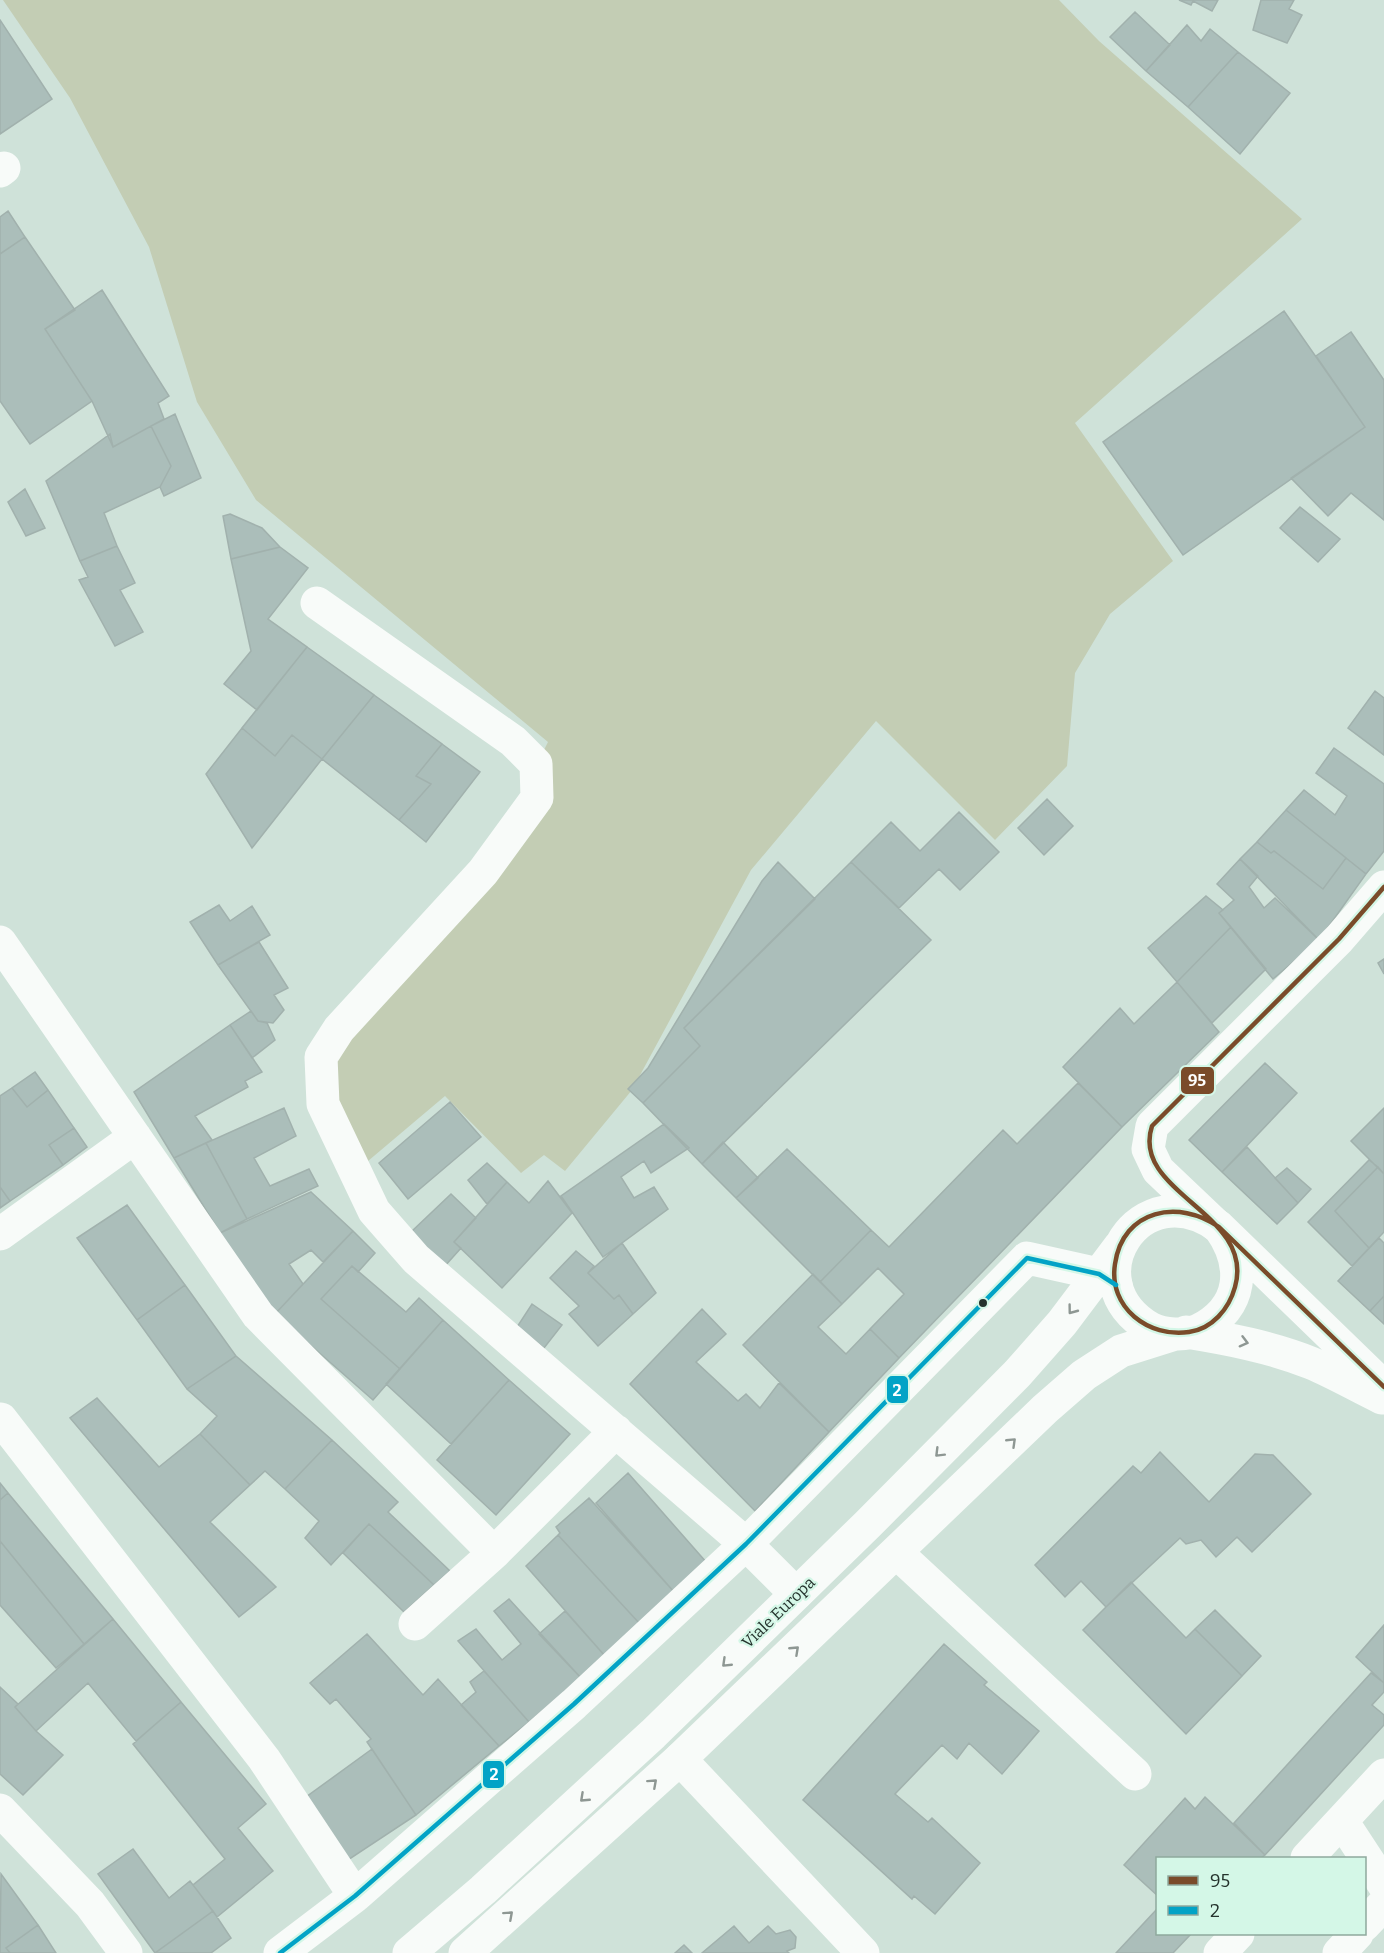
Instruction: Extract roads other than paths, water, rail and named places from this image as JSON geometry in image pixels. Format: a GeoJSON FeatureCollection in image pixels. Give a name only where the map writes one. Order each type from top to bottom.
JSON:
{"type":"FeatureCollection","features":[{"type":"Feature","properties":{"kind":"street"},"geometry":{"type":"LineString","coordinates":[[317,603],[513,741],[536,764],[537,798],[483,872],[339,1029],[321,1057],[323,1104],[374,1211],[416,1259],[746,1544],[796,1594]]}},
{"type":"Feature","properties":{"kind":"street"},"geometry":{"type":"LineString","coordinates":[[1384,887],[1339,939],[1152,1126],[1148,1149],[1158,1170],[1384,1387]]}},
{"type":"Feature","properties":{"kind":"street"},"geometry":{"type":"LineString","coordinates":[[0,942],[258,1315],[494,1553]]}},
{"type":"Feature","properties":{"kind":"street"},"geometry":{"type":"LineString","coordinates":[[0,1234],[135,1137]]}},
{"type":"Feature","properties":{"kind":"street"},"geometry":{"type":"LineString","coordinates":[[465,1953],[680,1759],[1045,1409],[1084,1375],[1121,1351],[1180,1333],[1196,1331],[1215,1321],[1228,1305],[1236,1286],[1238,1265],[1231,1245],[1219,1227],[1203,1216],[1184,1211],[1165,1211],[1146,1218],[1130,1230],[1120,1246],[1107,1279]]}},
{"type":"Feature","properties":{"kind":"street"},"geometry":{"type":"LineString","coordinates":[[280,1953],[355,1896],[574,1704],[746,1544],[1027,1258],[1107,1279],[1137,1320],[1154,1330],[1234,1340],[1277,1351],[1313,1364],[1384,1400]]}},
{"type":"Feature","properties":{"kind":"street","name":"Viale Europa"},"geometry":{"type":"LineString","coordinates":[[409,1953],[483,1890],[645,1742],[1017,1374],[1062,1323],[1107,1279]]}},
{"type":"Feature","properties":{"kind":"street"},"geometry":{"type":"LineString","coordinates":[[1,1419],[264,1759],[355,1896]]}},
{"type":"Feature","properties":{"kind":"street"},"geometry":{"type":"LineString","coordinates":[[415,1624],[494,1553],[616,1431]]}},
{"type":"Feature","properties":{"kind":"street"},"geometry":{"type":"LineString","coordinates":[[897,1553],[1135,1774]]}},
{"type":"Feature","properties":{"kind":"street"},"geometry":{"type":"LineString","coordinates":[[680,1759],[862,1953]]}},
{"type":"Feature","properties":{"kind":"street"},"geometry":{"type":"LineString","coordinates":[[1308,1857],[1384,1775]]}},
{"type":"Feature","properties":{"kind":"street"},"geometry":{"type":"LineString","coordinates":[[0,1810],[90,1904],[126,1953]]}},
{"type":"Feature","properties":{"kind":"street"},"geometry":{"type":"LineString","coordinates":[[1342,1821],[1366,1857]]}},
{"type":"Feature","properties":{"kind":"street"},"geometry":{"type":"LineString","coordinates":[[1366,1858],[1384,1885]]}},
{"type":"Feature","properties":{"kind":"street"},"geometry":{"type":"LineString","coordinates":[[1366,1924],[1384,1904]]}},
{"type":"Feature","properties":{"kind":"street"},"geometry":{"type":"LineString","coordinates":[[1220,1953],[1237,1935]]}},
{"type":"Feature","properties":{"kind":"street"},"geometry":{"type":"LineString","coordinates":[[1339,1953],[1356,1935]]}}]}
